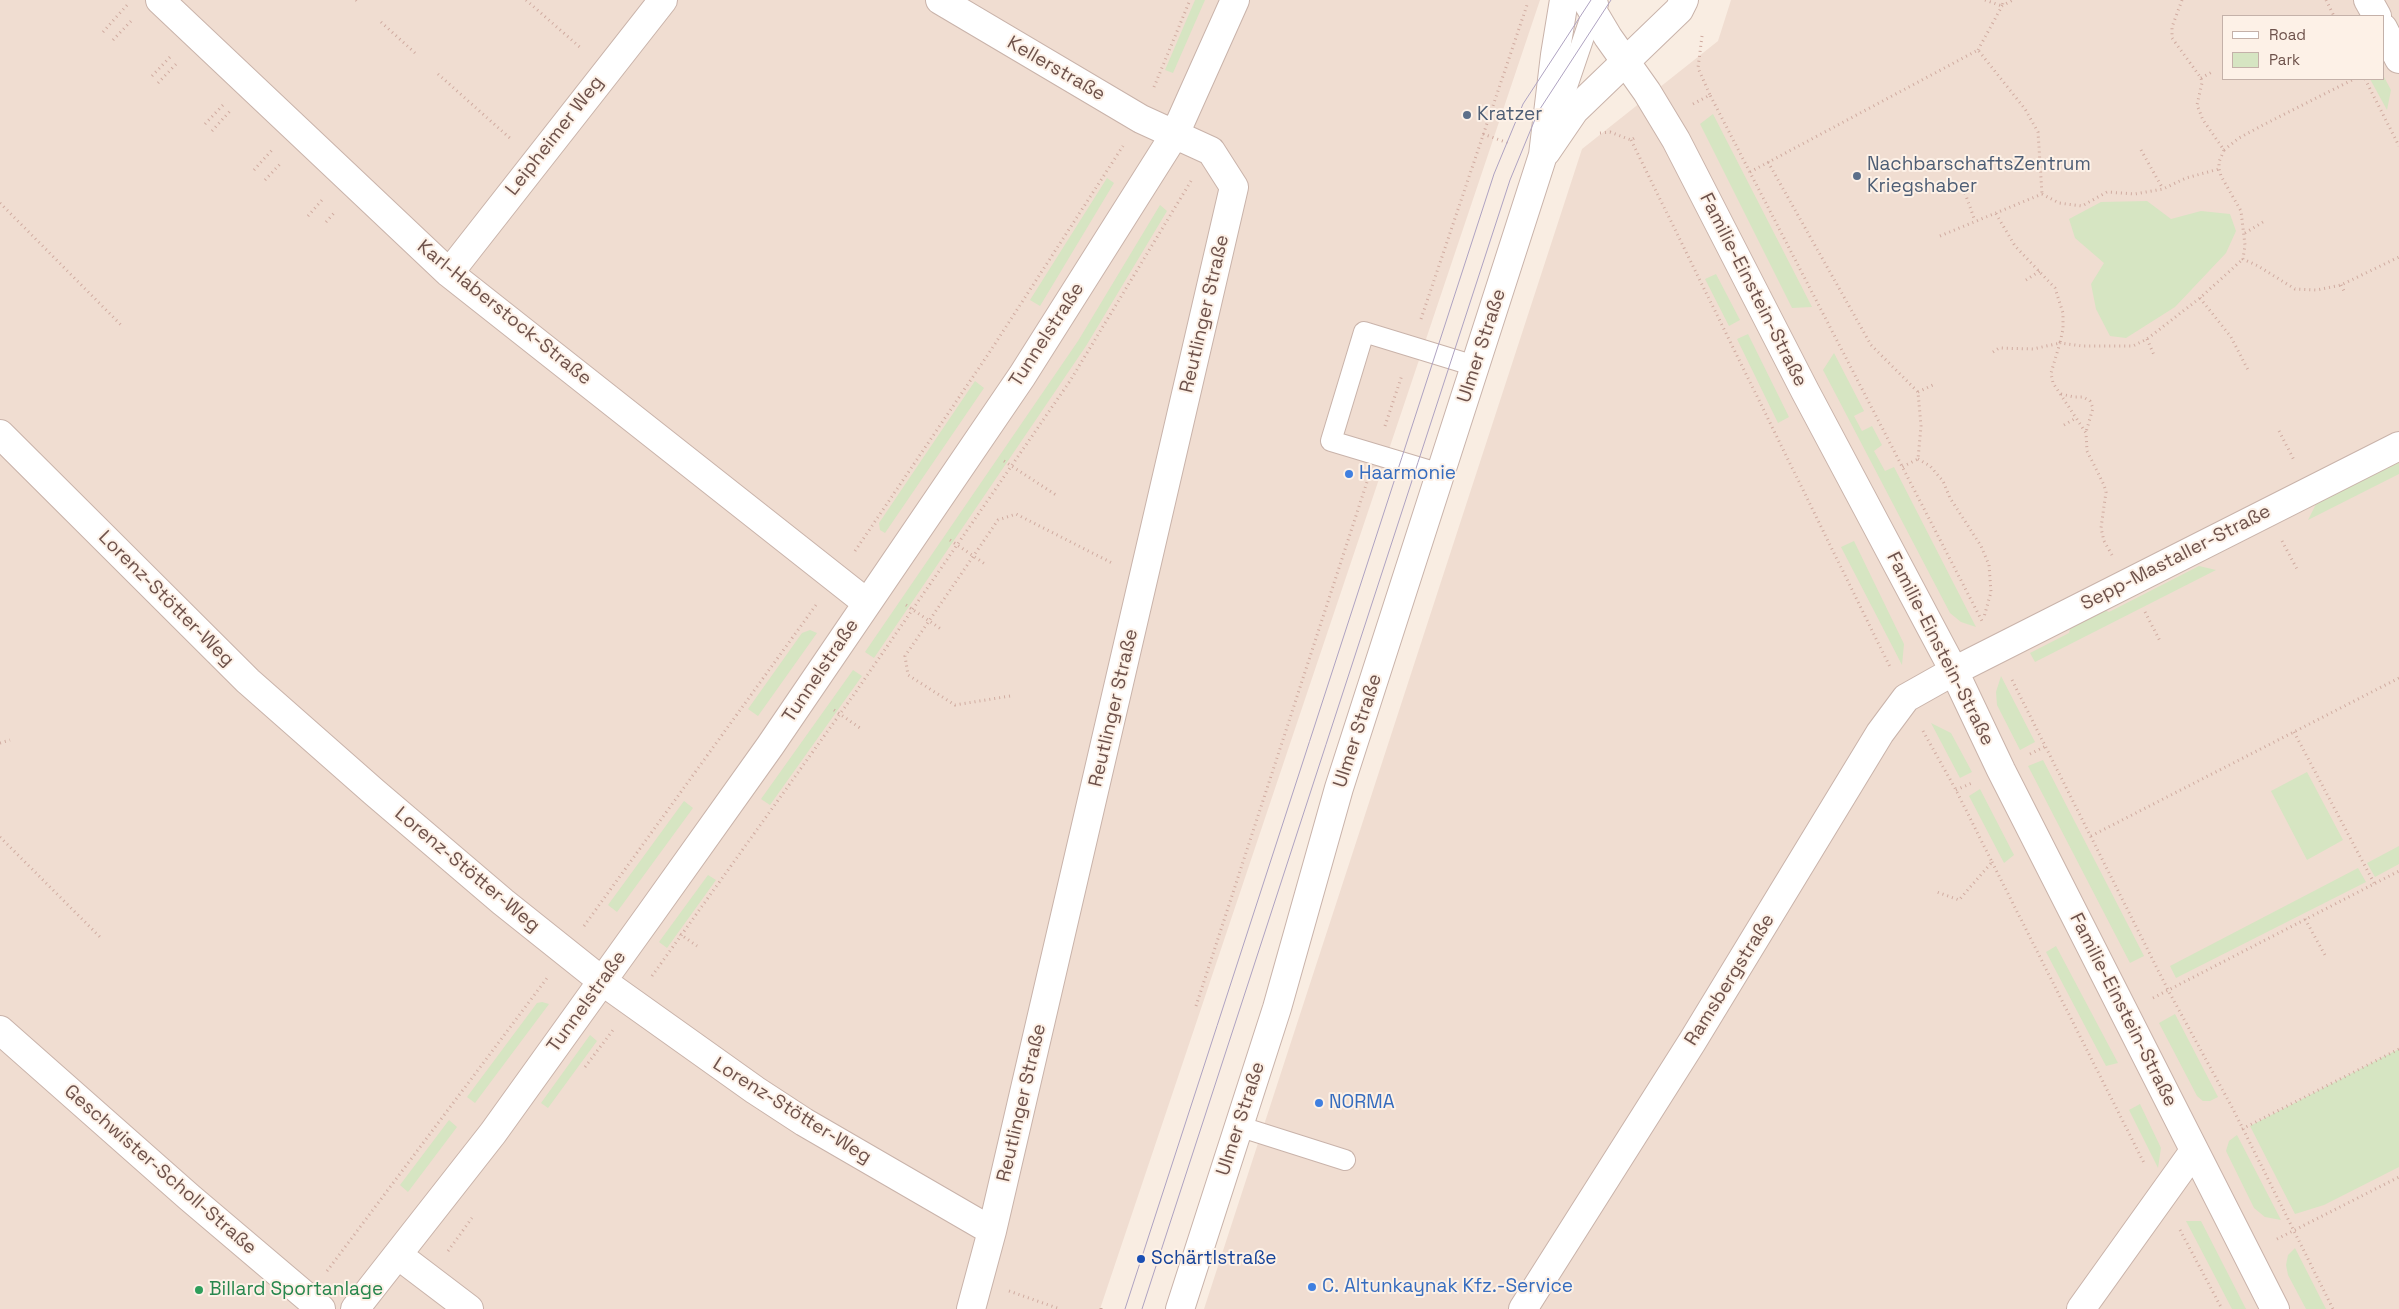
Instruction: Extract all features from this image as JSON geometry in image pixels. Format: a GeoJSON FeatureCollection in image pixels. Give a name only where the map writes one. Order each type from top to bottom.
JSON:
{"type":"FeatureCollection","features":[{"type":"Feature","properties":{"kind":"street","name":"Karl-Haberstock-Straße"},"geometry":{"type":"LineString","coordinates":[[160,0],[449,273],[836,579],[873,594]]}},
{"type":"Feature","properties":{"kind":"street","name":"Leipheimer Weg"},"geometry":{"type":"LineString","coordinates":[[449,273],[663,0]]}},
{"type":"Feature","properties":{"kind":"street","name":"Kellerstraße"},"geometry":{"type":"LineString","coordinates":[[940,0],[1141,119],[1175,134]]}},
{"type":"Feature","properties":{"kind":"street","name":"Tunnelstraße"},"geometry":{"type":"LineString","coordinates":[[355,1309],[493,1133],[770,746],[1027,368],[1175,134],[1235,0]]}},
{"type":"Feature","properties":{"kind":"street","name":"Ulmer Straße"},"geometry":{"type":"LineString","coordinates":[[1180,1309],[1277,1008],[1340,788],[1544,156],[1555,55],[1564,0]]}},
{"type":"Feature","properties":{"kind":"street","name":"Ulmer Straße"},"geometry":{"type":"LineString","coordinates":[[1544,156],[1574,110],[1679,10],[1684,0]]}},
{"type":"Feature","properties":{"kind":"street"},"geometry":{"type":"LineString","coordinates":[[2368,0],[2376,15]]}},
{"type":"Feature","properties":{"kind":"street","name":"Familie-Einstein-Straße"},"geometry":{"type":"LineString","coordinates":[[1593,4],[1625,61],[1676,140],[1805,391],[1954,671],[2001,770],[2275,1309]]}},
{"type":"Feature","properties":{"kind":"street"},"geometry":{"type":"LineString","coordinates":[[2384,30],[2399,59]]}},
{"type":"Feature","properties":{"kind":"street","name":"Reutlinger Straße"},"geometry":{"type":"LineString","coordinates":[[971,1309],[980,1282],[992,1231],[1234,187],[1211,151],[1175,134]]}},
{"type":"Feature","properties":{"kind":"street","name":"Lorenz-Stötter-Weg"},"geometry":{"type":"LineString","coordinates":[[0,434],[255,687],[502,902],[602,981],[763,1096],[992,1231]]}},
{"type":"Feature","properties":{"kind":"street","name":"Sepp-Mastaller-Straße"},"geometry":{"type":"LineString","coordinates":[[1954,671],[2399,446]]}},
{"type":"Feature","properties":{"kind":"street","name":"Ramsbergstraße"},"geometry":{"type":"LineString","coordinates":[[1523,1309],[1692,1042],[1880,733],[1906,698],[1954,671]]}},
{"type":"Feature","properties":{"kind":"street","name":"Geschwister-Scholl-Straße"},"geometry":{"type":"LineString","coordinates":[[0,1030],[188,1197],[314,1303]]}},
{"type":"Feature","properties":{"kind":"street"},"geometry":{"type":"LineString","coordinates":[[2081,1309],[2194,1151]]}},
{"type":"Feature","properties":{"kind":"street"},"geometry":{"type":"LineString","coordinates":[[398,1255],[469,1309]]}},
{"type":"Feature","properties":{"kind":"lane"},"geometry":{"type":"LineString","coordinates":[[1544,156],[1593,4]]}},
{"type":"Feature","properties":{"kind":"lane"},"geometry":{"type":"LineString","coordinates":[[1440,474],[1331,441],[1364,332],[1475,366]]}},
{"type":"Feature","properties":{"kind":"lane"},"geometry":{"type":"LineString","coordinates":[[1238,1126],[1345,1160]]}},
{"type":"Feature","properties":{"kind":"path"},"geometry":{"type":"LineString","coordinates":[[103,32],[131,0]]}},
{"type":"Feature","properties":{"kind":"path"},"geometry":{"type":"LineString","coordinates":[[526,0],[607,71]]}},
{"type":"Feature","properties":{"kind":"path"},"geometry":{"type":"LineString","coordinates":[[314,1303],[565,952],[836,579],[983,361],[1141,119],[1190,0]]}},
{"type":"Feature","properties":{"kind":"path"},"geometry":{"type":"LineString","coordinates":[[1196,1006],[1375,455],[1529,0]]}},
{"type":"Feature","properties":{"kind":"path"},"geometry":{"type":"LineString","coordinates":[[1985,0],[2002,6],[2013,0]]}},
{"type":"Feature","properties":{"kind":"path"},"geometry":{"type":"LineString","coordinates":[[1750,172],[1978,50],[2004,0]]}},
{"type":"Feature","properties":{"kind":"path"},"geometry":{"type":"LineString","coordinates":[[2182,0],[2172,27],[2172,38],[2200,78],[2202,83],[2197,106],[2203,120],[2224,150]]}},
{"type":"Feature","properties":{"kind":"path"},"geometry":{"type":"LineString","coordinates":[[2326,0],[2334,15]]}},
{"type":"Feature","properties":{"kind":"path"},"geometry":{"type":"LineString","coordinates":[[380,22],[415,53]]}},
{"type":"Feature","properties":{"kind":"path"},"geometry":{"type":"LineString","coordinates":[[1704,28],[1698,68],[1710,95],[1985,628]]}},
{"type":"Feature","properties":{"kind":"path"},"geometry":{"type":"LineString","coordinates":[[1978,50],[2025,109],[2038,132],[2042,194]]}},
{"type":"Feature","properties":{"kind":"path"},"geometry":{"type":"LineString","coordinates":[[2200,78],[2212,72]]}},
{"type":"Feature","properties":{"kind":"path"},"geometry":{"type":"LineString","coordinates":[[438,74],[536,162]]}},
{"type":"Feature","properties":{"kind":"path"},"geometry":{"type":"LineString","coordinates":[[1993,352],[1999,348],[2033,349],[2060,343],[2082,346],[2133,346],[2147,339],[2200,298],[2243,259],[2246,246],[2241,211],[2219,169],[2219,162],[2224,150],[2259,127],[2352,80]]}},
{"type":"Feature","properties":{"kind":"path"},"geometry":{"type":"LineString","coordinates":[[2366,80],[2399,146]]}},
{"type":"Feature","properties":{"kind":"path"},"geometry":{"type":"LineString","coordinates":[[1690,106],[1710,95]]}},
{"type":"Feature","properties":{"kind":"path"},"geometry":{"type":"LineString","coordinates":[[1595,133],[1610,132],[1631,140],[1894,676]]}},
{"type":"Feature","properties":{"kind":"path"},"geometry":{"type":"LineString","coordinates":[[1631,140],[1643,133]]}},
{"type":"Feature","properties":{"kind":"path"},"geometry":{"type":"LineString","coordinates":[[2141,150],[2164,189]]}},
{"type":"Feature","properties":{"kind":"path"},"geometry":{"type":"LineString","coordinates":[[1768,162],[1867,339],[1918,392],[1922,426],[1918,459]]}},
{"type":"Feature","properties":{"kind":"path"},"geometry":{"type":"LineString","coordinates":[[2042,194],[2058,203],[2082,206],[2106,192],[2136,194],[2164,189],[2186,178],[2219,169]]}},
{"type":"Feature","properties":{"kind":"path"},"geometry":{"type":"LineString","coordinates":[[1965,193],[1975,221]]}},
{"type":"Feature","properties":{"kind":"path"},"geometry":{"type":"LineString","coordinates":[[1940,236],[2042,194]]}},
{"type":"Feature","properties":{"kind":"path"},"geometry":{"type":"LineString","coordinates":[[0,203],[121,325]]}},
{"type":"Feature","properties":{"kind":"path"},"geometry":{"type":"LineString","coordinates":[[1995,212],[2015,246],[2055,288],[2060,300],[2063,329],[2051,373],[2053,383],[2086,433]]}},
{"type":"Feature","properties":{"kind":"path"},"geometry":{"type":"LineString","coordinates":[[2244,234],[2263,222]]}},
{"type":"Feature","properties":{"kind":"path"},"geometry":{"type":"LineString","coordinates":[[2243,259],[2296,289],[2317,290],[2341,285],[2399,257]]}},
{"type":"Feature","properties":{"kind":"path"},"geometry":{"type":"LineString","coordinates":[[2026,280],[2040,272]]}},
{"type":"Feature","properties":{"kind":"path"},"geometry":{"type":"LineString","coordinates":[[2341,285],[2345,293]]}},
{"type":"Feature","properties":{"kind":"path"},"geometry":{"type":"LineString","coordinates":[[2200,298],[2231,337],[2248,370]]}},
{"type":"Feature","properties":{"kind":"path"},"geometry":{"type":"LineString","coordinates":[[2147,339],[2154,355]]}},
{"type":"Feature","properties":{"kind":"path"},"geometry":{"type":"LineString","coordinates":[[1918,392],[1935,384]]}},
{"type":"Feature","properties":{"kind":"path"},"geometry":{"type":"LineString","coordinates":[[2060,393],[2074,397],[2083,396],[2090,401],[2093,408],[2086,433],[2087,451],[2106,492],[2101,528],[2104,541],[2113,558]]}},
{"type":"Feature","properties":{"kind":"path"},"geometry":{"type":"LineString","coordinates":[[2064,425],[2076,418]]}},
{"type":"Feature","properties":{"kind":"path"},"geometry":{"type":"LineString","coordinates":[[2279,431],[2296,464]]}},
{"type":"Feature","properties":{"kind":"path"},"geometry":{"type":"LineString","coordinates":[[976,443],[1056,495]]}},
{"type":"Feature","properties":{"kind":"path"},"geometry":{"type":"LineString","coordinates":[[1902,466],[1918,459]]}},
{"type":"Feature","properties":{"kind":"path"},"geometry":{"type":"LineString","coordinates":[[1918,459],[1930,466],[1943,480],[1950,498],[1981,546],[1986,559],[1990,592],[1982,623]]}},
{"type":"Feature","properties":{"kind":"path"},"geometry":{"type":"LineString","coordinates":[[1010,696],[955,705],[908,675],[905,656],[998,520],[1016,514],[1144,579]]}},
{"type":"Feature","properties":{"kind":"path"},"geometry":{"type":"LineString","coordinates":[[923,522],[985,564]]}},
{"type":"Feature","properties":{"kind":"path"},"geometry":{"type":"LineString","coordinates":[[2282,542],[2297,569]]}},
{"type":"Feature","properties":{"kind":"path"},"geometry":{"type":"LineString","coordinates":[[873,594],[929,620],[941,629]]}},
{"type":"Feature","properties":{"kind":"path"},"geometry":{"type":"LineString","coordinates":[[2144,612],[2160,641]]}},
{"type":"Feature","properties":{"kind":"path"},"geometry":{"type":"LineString","coordinates":[[2009,673],[2168,990],[2242,1129],[2333,1309]]}},
{"type":"Feature","properties":{"kind":"path"},"geometry":{"type":"LineString","coordinates":[[2091,836],[2399,678]]}},
{"type":"Feature","properties":{"kind":"path"},"geometry":{"type":"LineString","coordinates":[[1918,722],[1956,790],[2145,1165]]}},
{"type":"Feature","properties":{"kind":"path"},"geometry":{"type":"LineString","coordinates":[[2294,732],[2374,883]]}},
{"type":"Feature","properties":{"kind":"path"},"geometry":{"type":"LineString","coordinates":[[0,743],[10,740]]}},
{"type":"Feature","properties":{"kind":"path"},"geometry":{"type":"LineString","coordinates":[[2023,758],[2046,746]]}},
{"type":"Feature","properties":{"kind":"path"},"geometry":{"type":"LineString","coordinates":[[1956,790],[1976,782]]}},
{"type":"Feature","properties":{"kind":"path"},"geometry":{"type":"LineString","coordinates":[[0,837],[102,939]]}},
{"type":"Feature","properties":{"kind":"path"},"geometry":{"type":"LineString","coordinates":[[1937,892],[1959,900],[1992,862]]}},
{"type":"Feature","properties":{"kind":"path"},"geometry":{"type":"LineString","coordinates":[[2168,990],[2399,871]]}},
{"type":"Feature","properties":{"kind":"path"},"geometry":{"type":"LineString","coordinates":[[2305,919],[2326,957]]}},
{"type":"Feature","properties":{"kind":"path"},"geometry":{"type":"LineString","coordinates":[[2242,1129],[2399,1049]]}},
{"type":"Feature","properties":{"kind":"path"},"geometry":{"type":"LineString","coordinates":[[2294,1230],[2399,1177]]}},
{"type":"Feature","properties":{"kind":"path"},"geometry":{"type":"LineString","coordinates":[[2177,1226],[2222,1309]]}},
{"type":"Feature","properties":{"kind":"path"},"geometry":{"type":"LineString","coordinates":[[980,1282],[1060,1309]]}},
{"type":"Feature","properties":{"kind":"shaded area"},"geometry":{"type":"Polygon","coordinates":[[[0,0],[1540,0],[1100,1309],[0,1309],[0,0]]]}},
{"type":"Feature","properties":{"kind":"shaded area"},"geometry":{"type":"Polygon","coordinates":[[[1731,0],[2399,0],[2399,1309],[1204,1309],[1582,149],[1718,41],[1731,0]]]}},
{"type":"Feature","properties":{"kind":"green space"},"geometry":{"type":"Polygon","coordinates":[[[1195,0],[1205,0],[1173,73],[1165,70],[1195,0]]]}},
{"type":"Feature","properties":{"kind":"green space"},"geometry":{"type":"Polygon","coordinates":[[[2384,77],[2391,90],[2387,110],[2371,80],[2384,80],[2384,77]]]}},
{"type":"Feature","properties":{"kind":"green space"},"geometry":{"type":"Polygon","coordinates":[[[1713,114],[1812,307],[1792,308],[1700,124],[1713,114]]]}},
{"type":"Feature","properties":{"kind":"green space"},"geometry":{"type":"Polygon","coordinates":[[[1107,178],[1114,183],[1040,306],[1030,300],[1107,178]]]}},
{"type":"Feature","properties":{"kind":"green space"},"geometry":{"type":"Polygon","coordinates":[[[2147,201],[2171,219],[2201,211],[2230,214],[2236,231],[2226,253],[2175,307],[2126,338],[2110,336],[2096,309],[2091,284],[2104,263],[2075,238],[2069,219],[2101,202],[2147,201]]]}},
{"type":"Feature","properties":{"kind":"green space"},"geometry":{"type":"Polygon","coordinates":[[[1160,205],[1167,211],[1086,346],[874,658],[865,652],[1078,341],[1160,205]]]}},
{"type":"Feature","properties":{"kind":"green space"},"geometry":{"type":"Polygon","coordinates":[[[1716,274],[1740,320],[1729,326],[1705,279],[1716,274]]]}},
{"type":"Feature","properties":{"kind":"green space"},"geometry":{"type":"Polygon","coordinates":[[[1748,334],[1789,417],[1778,423],[1737,339],[1748,334]]]}},
{"type":"Feature","properties":{"kind":"green space"},"geometry":{"type":"Polygon","coordinates":[[[1834,353],[1864,411],[1854,416],[1862,431],[1872,426],[1882,445],[1874,451],[1885,471],[1894,467],[1976,627],[1961,622],[1950,613],[1823,370],[1834,353]]]}},
{"type":"Feature","properties":{"kind":"green space"},"geometry":{"type":"Polygon","coordinates":[[[975,381],[984,388],[885,533],[880,530],[879,523],[975,381]]]}},
{"type":"Feature","properties":{"kind":"green space"},"geometry":{"type":"Polygon","coordinates":[[[2399,461],[2399,474],[2308,520],[2316,504],[2399,461]]]}},
{"type":"Feature","properties":{"kind":"green space"},"geometry":{"type":"Polygon","coordinates":[[[1854,541],[1904,644],[1902,665],[1841,547],[1854,541]]]}},
{"type":"Feature","properties":{"kind":"green space"},"geometry":{"type":"Polygon","coordinates":[[[2199,566],[2216,570],[2035,662],[2030,653],[2069,633],[2073,619],[2097,607],[2109,612],[2199,566]]]}},
{"type":"Feature","properties":{"kind":"green space"},"geometry":{"type":"Polygon","coordinates":[[[810,630],[817,633],[758,716],[748,709],[802,633],[810,630]]]}},
{"type":"Feature","properties":{"kind":"green space"},"geometry":{"type":"Polygon","coordinates":[[[853,670],[862,676],[770,805],[761,799],[853,670]]]}},
{"type":"Feature","properties":{"kind":"green space"},"geometry":{"type":"Polygon","coordinates":[[[2001,676],[2035,742],[2020,750],[1997,705],[1996,692],[2001,676]]]}},
{"type":"Feature","properties":{"kind":"green space"},"geometry":{"type":"Polygon","coordinates":[[[1931,723],[1951,733],[1972,772],[1960,778],[1931,723]]]}},
{"type":"Feature","properties":{"kind":"green space"},"geometry":{"type":"Polygon","coordinates":[[[2043,760],[2144,956],[2130,963],[2028,766],[2043,760]]]}},
{"type":"Feature","properties":{"kind":"green space"},"geometry":{"type":"Polygon","coordinates":[[[2307,772],[2343,840],[2307,860],[2271,791],[2307,772]]]}},
{"type":"Feature","properties":{"kind":"green space"},"geometry":{"type":"Polygon","coordinates":[[[1980,789],[2014,855],[2004,863],[1969,796],[1980,789]]]}},
{"type":"Feature","properties":{"kind":"green space"},"geometry":{"type":"Polygon","coordinates":[[[684,801],[693,808],[617,912],[608,905],[684,801]]]}},
{"type":"Feature","properties":{"kind":"green space"},"geometry":{"type":"Polygon","coordinates":[[[2399,846],[2399,864],[2375,877],[2367,863],[2399,846]]]}},
{"type":"Feature","properties":{"kind":"green space"},"geometry":{"type":"Polygon","coordinates":[[[2358,868],[2366,882],[2176,978],[2170,966],[2358,868]]]}},
{"type":"Feature","properties":{"kind":"green space"},"geometry":{"type":"Polygon","coordinates":[[[708,875],[716,880],[667,948],[659,942],[708,875]]]}},
{"type":"Feature","properties":{"kind":"green space"},"geometry":{"type":"Polygon","coordinates":[[[2056,946],[2118,1063],[2106,1066],[2046,952],[2056,946]]]}},
{"type":"Feature","properties":{"kind":"green space"},"geometry":{"type":"Polygon","coordinates":[[[537,1003],[549,1004],[475,1103],[467,1097],[537,1003]]]}},
{"type":"Feature","properties":{"kind":"green space"},"geometry":{"type":"Polygon","coordinates":[[[2175,1014],[2218,1097],[2210,1101],[2203,1101],[2197,1096],[2159,1023],[2175,1014]]]}},
{"type":"Feature","properties":{"kind":"green space"},"geometry":{"type":"Polygon","coordinates":[[[590,1035],[597,1041],[548,1108],[541,1103],[590,1035]]]}},
{"type":"Feature","properties":{"kind":"green space"},"geometry":{"type":"Polygon","coordinates":[[[2399,1049],[2399,1167],[2324,1205],[2295,1214],[2250,1126],[2399,1049]]]}},
{"type":"Feature","properties":{"kind":"green space"},"geometry":{"type":"Polygon","coordinates":[[[2140,1104],[2161,1148],[2158,1168],[2129,1110],[2140,1104]]]}},
{"type":"Feature","properties":{"kind":"green space"},"geometry":{"type":"Polygon","coordinates":[[[449,1120],[457,1127],[408,1192],[400,1185],[449,1120]]]}},
{"type":"Feature","properties":{"kind":"green space"},"geometry":{"type":"Polygon","coordinates":[[[2237,1135],[2281,1220],[2265,1217],[2254,1208],[2226,1151],[2229,1141],[2237,1135]]]}},
{"type":"Feature","properties":{"kind":"green space"},"geometry":{"type":"Polygon","coordinates":[[[2186,1221],[2201,1221],[2246,1309],[2232,1309],[2186,1221]]]}},
{"type":"Feature","properties":{"kind":"green space"},"geometry":{"type":"Polygon","coordinates":[[[2295,1248],[2326,1309],[2306,1309],[2288,1275],[2286,1265],[2288,1255],[2295,1248]]]}},
{"type":"Feature","properties":{"kind":"tram line"},"geometry":{"type":"LineString","coordinates":[[1125,1309],[1494,174],[1523,104],[1591,0]]}},
{"type":"Feature","properties":{"kind":"tram line"},"geometry":{"type":"LineString","coordinates":[[1142,1309],[1510,180],[1538,112],[1611,0]]}},
{"type":"Feature","properties":{"kind":"place","name":"Kratzer"},"geometry":{"type":"Point","coordinates":[1467,115]}},
{"type":"Feature","properties":{"kind":"place","name":"NachbarschaftsZentrum Kriegshaber"},"geometry":{"type":"Point","coordinates":[1857,176]}},
{"type":"Feature","properties":{"kind":"place","name":"Haarmonie"},"geometry":{"type":"Point","coordinates":[1349,474]}},
{"type":"Feature","properties":{"kind":"place","name":"NORMA"},"geometry":{"type":"Point","coordinates":[1319,1103]}},
{"type":"Feature","properties":{"kind":"place","name":"Schärtlstraße"},"geometry":{"type":"Point","coordinates":[1141,1259]}},
{"type":"Feature","properties":{"kind":"place","name":"C. Altunkaynak Kfz.-Service"},"geometry":{"type":"Point","coordinates":[1312,1287]}},
{"type":"Feature","properties":{"kind":"place","name":"Billard Sportanlage"},"geometry":{"type":"Point","coordinates":[199,1290]}}]}
